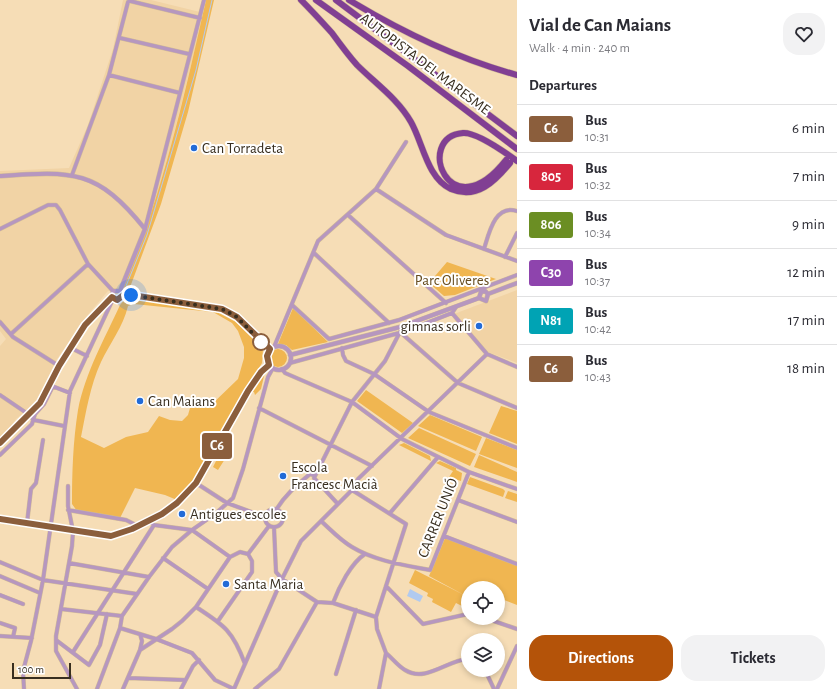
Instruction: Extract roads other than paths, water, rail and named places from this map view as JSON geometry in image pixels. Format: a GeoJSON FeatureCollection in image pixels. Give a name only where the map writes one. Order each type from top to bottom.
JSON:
{"type":"FeatureCollection","features":[{"type":"Feature","properties":{"kind":"highway"},"geometry":{"type":"LineString","coordinates":[[301,0],[322,21],[356,64],[399,105],[411,122],[424,152],[436,175],[442,182],[456,190],[466,192],[475,191],[486,187],[497,178],[508,159]]}},
{"type":"Feature","properties":{"kind":"highway","name":"AUTOPISTA DEL MARESME"},"geometry":{"type":"LineString","coordinates":[[316,0],[408,66],[517,149]]}},
{"type":"Feature","properties":{"kind":"highway","name":"AUTOPISTA DEL MARESME"},"geometry":{"type":"LineString","coordinates":[[336,0],[517,136]]}},
{"type":"Feature","properties":{"kind":"highway"},"geometry":{"type":"LineString","coordinates":[[349,0],[418,38],[449,52],[517,75]]}},
{"type":"Feature","properties":{"kind":"highway"},"geometry":{"type":"LineString","coordinates":[[508,159],[484,183],[465,187],[452,182],[444,174],[439,160],[439,153],[447,140],[453,136],[464,133],[475,136],[508,159],[517,161]]}},
{"type":"Feature","properties":{"kind":"street"},"geometry":{"type":"LineString","coordinates":[[72,175],[109,75],[120,38],[128,2],[130,1],[200,18]]}},
{"type":"Feature","properties":{"kind":"street"},"geometry":{"type":"LineString","coordinates":[[122,296],[120,291],[145,229],[153,203],[189,54],[204,2]]}},
{"type":"Feature","properties":{"kind":"street"},"geometry":{"type":"LineString","coordinates":[[120,38],[189,54]]}},
{"type":"Feature","properties":{"kind":"street"},"geometry":{"type":"LineString","coordinates":[[109,75],[180,93]]}},
{"type":"Feature","properties":{"kind":"street"},"geometry":{"type":"LineString","coordinates":[[406,142],[376,189],[318,241],[292,305],[267,356],[269,365],[273,368],[282,369],[285,373],[352,402],[402,439],[469,472],[517,489]]}},
{"type":"Feature","properties":{"kind":"street"},"geometry":{"type":"LineString","coordinates":[[0,176],[48,172],[72,175],[96,183],[112,193],[128,207],[145,229]]}},
{"type":"Feature","properties":{"kind":"street"},"geometry":{"type":"LineString","coordinates":[[376,189],[446,235],[517,261]]}},
{"type":"Feature","properties":{"kind":"street"},"geometry":{"type":"LineString","coordinates":[[0,229],[48,205],[56,205],[88,264],[113,291],[120,291]]}},
{"type":"Feature","properties":{"kind":"street"},"geometry":{"type":"LineString","coordinates":[[484,249],[497,216],[502,211],[507,209],[517,211]]}},
{"type":"Feature","properties":{"kind":"street"},"geometry":{"type":"LineString","coordinates":[[348,215],[446,303]]}},
{"type":"Feature","properties":{"kind":"street"},"geometry":{"type":"LineString","coordinates":[[505,257],[517,233]]}},
{"type":"Feature","properties":{"kind":"street"},"geometry":{"type":"LineString","coordinates":[[314,252],[389,323]]}},
{"type":"Feature","properties":{"kind":"street"},"geometry":{"type":"LineString","coordinates":[[11,334],[88,264]]}},
{"type":"Feature","properties":{"kind":"street"},"geometry":{"type":"LineString","coordinates":[[290,355],[400,327],[456,307],[490,286],[517,275]]}},
{"type":"Feature","properties":{"kind":"street"},"geometry":{"type":"LineString","coordinates":[[292,305],[329,339],[389,323],[446,303],[487,293],[517,283]]}},
{"type":"Feature","properties":{"kind":"street"},"geometry":{"type":"LineString","coordinates":[[478,294],[483,301],[486,301],[490,286]]}},
{"type":"Feature","properties":{"kind":"street"},"geometry":{"type":"LineString","coordinates":[[24,689],[23,671],[32,638],[43,580],[64,426],[70,393],[112,298],[113,291]]}},
{"type":"Feature","properties":{"kind":"street"},"geometry":{"type":"LineString","coordinates":[[112,298],[119,300],[122,296],[131,295],[222,309],[237,317],[272,348],[285,348],[290,355],[290,363]]}},
{"type":"Feature","properties":{"kind":"street"},"geometry":{"type":"LineString","coordinates":[[0,455],[28,428],[34,420],[35,414],[44,404],[59,366],[85,325],[112,298]]}},
{"type":"Feature","properties":{"kind":"street"},"geometry":{"type":"LineString","coordinates":[[282,369],[290,363],[400,332],[452,313],[456,307]]}},
{"type":"Feature","properties":{"kind":"street"},"geometry":{"type":"LineString","coordinates":[[452,313],[487,354],[517,367]]}},
{"type":"Feature","properties":{"kind":"street"},"geometry":{"type":"LineString","coordinates":[[0,322],[11,334],[59,366]]}},
{"type":"Feature","properties":{"kind":"street"},"geometry":{"type":"LineString","coordinates":[[338,503],[314,478],[352,402],[385,361],[400,332]]}},
{"type":"Feature","properties":{"kind":"street"},"geometry":{"type":"LineString","coordinates":[[400,332],[458,383],[517,408]]}},
{"type":"Feature","properties":{"kind":"street"},"geometry":{"type":"LineString","coordinates":[[71,348],[87,356]]}},
{"type":"Feature","properties":{"kind":"street"},"geometry":{"type":"LineString","coordinates":[[342,348],[346,361],[374,374],[429,412],[517,448]]}},
{"type":"Feature","properties":{"kind":"street"},"geometry":{"type":"LineString","coordinates":[[120,628],[156,639],[192,653],[215,680],[234,689],[282,579],[301,541],[352,490],[358,479],[402,439],[487,354]]}},
{"type":"Feature","properties":{"kind":"street"},"geometry":{"type":"LineString","coordinates":[[0,520],[111,536],[149,521],[177,503],[196,483],[248,391],[261,372],[269,365]]}},
{"type":"Feature","properties":{"kind":"street"},"geometry":{"type":"LineString","coordinates":[[97,689],[120,628],[122,616],[149,577],[172,547],[192,530],[215,514],[233,498],[243,469],[268,377],[273,368]]}},
{"type":"Feature","properties":{"kind":"street"},"geometry":{"type":"LineString","coordinates":[[51,385],[70,393]]}},
{"type":"Feature","properties":{"kind":"street"},"geometry":{"type":"LineString","coordinates":[[0,443],[40,403],[51,385]]}},
{"type":"Feature","properties":{"kind":"street"},"geometry":{"type":"LineString","coordinates":[[0,395],[28,414],[34,420],[64,426]]}},
{"type":"Feature","properties":{"kind":"street"},"geometry":{"type":"LineString","coordinates":[[259,408],[372,466]]}},
{"type":"Feature","properties":{"kind":"street"},"geometry":{"type":"LineString","coordinates":[[28,523],[31,489],[36,483],[43,440]]}},
{"type":"Feature","properties":{"kind":"street"},"geometry":{"type":"LineString","coordinates":[[390,513],[438,457]]}},
{"type":"Feature","properties":{"kind":"street","name":"CARRER UNIÓ"},"geometry":{"type":"LineString","coordinates":[[321,521],[350,546],[365,554],[394,563],[430,570],[469,472]]}},
{"type":"Feature","properties":{"kind":"street"},"geometry":{"type":"LineString","coordinates":[[276,510],[280,513],[282,518],[280,524],[274,527],[269,526],[265,517],[269,511],[276,510],[287,495],[310,474],[315,476]]}},
{"type":"Feature","properties":{"kind":"street"},"geometry":{"type":"LineString","coordinates":[[196,483],[227,503],[265,517]]}},
{"type":"Feature","properties":{"kind":"street"},"geometry":{"type":"LineString","coordinates":[[68,486],[68,510],[73,531],[56,640],[56,651],[77,689]]}},
{"type":"Feature","properties":{"kind":"street"},"geometry":{"type":"LineString","coordinates":[[352,490],[406,524],[376,617],[377,629],[386,653],[405,671],[416,674],[431,672],[461,661]]}},
{"type":"Feature","properties":{"kind":"street"},"geometry":{"type":"LineString","coordinates":[[458,500],[517,522]]}},
{"type":"Feature","properties":{"kind":"street"},"geometry":{"type":"LineString","coordinates":[[68,510],[126,520],[138,526]]}},
{"type":"Feature","properties":{"kind":"street"},"geometry":{"type":"LineString","coordinates":[[149,521],[154,525],[192,530],[230,557]]}},
{"type":"Feature","properties":{"kind":"street"},"geometry":{"type":"LineString","coordinates":[[73,652],[154,525]]}},
{"type":"Feature","properties":{"kind":"street"},"geometry":{"type":"LineString","coordinates":[[248,554],[269,526]]}},
{"type":"Feature","properties":{"kind":"street"},"geometry":{"type":"LineString","coordinates":[[274,527],[276,572],[282,579],[318,602],[333,603],[376,617]]}},
{"type":"Feature","properties":{"kind":"street"},"geometry":{"type":"LineString","coordinates":[[444,536],[517,564]]}},
{"type":"Feature","properties":{"kind":"street"},"geometry":{"type":"LineString","coordinates":[[140,650],[172,629],[196,606],[230,557],[240,552],[248,554],[252,561],[252,572],[218,621]]}},
{"type":"Feature","properties":{"kind":"street"},"geometry":{"type":"LineString","coordinates":[[333,603],[350,568],[356,560],[365,554]]}},
{"type":"Feature","properties":{"kind":"street"},"geometry":{"type":"LineString","coordinates":[[163,558],[208,589]]}},
{"type":"Feature","properties":{"kind":"street"},"geometry":{"type":"LineString","coordinates":[[0,562],[43,580],[137,594]]}},
{"type":"Feature","properties":{"kind":"street"},"geometry":{"type":"LineString","coordinates":[[69,563],[149,577]]}},
{"type":"Feature","properties":{"kind":"street"},"geometry":{"type":"LineString","coordinates":[[0,576],[40,593]]}},
{"type":"Feature","properties":{"kind":"street"},"geometry":{"type":"LineString","coordinates":[[386,586],[423,624],[461,616]]}},
{"type":"Feature","properties":{"kind":"street"},"geometry":{"type":"LineString","coordinates":[[0,595],[22,604]]}},
{"type":"Feature","properties":{"kind":"street"},"geometry":{"type":"LineString","coordinates":[[255,689],[279,668],[318,602]]}},
{"type":"Feature","properties":{"kind":"street"},"geometry":{"type":"LineString","coordinates":[[196,606],[218,621],[230,633],[245,664]]}},
{"type":"Feature","properties":{"kind":"street"},"geometry":{"type":"LineString","coordinates":[[61,609],[122,616]]}},
{"type":"Feature","properties":{"kind":"street"},"geometry":{"type":"LineString","coordinates":[[336,674],[356,610]]}},
{"type":"Feature","properties":{"kind":"street"},"geometry":{"type":"LineString","coordinates":[[56,640],[89,665],[100,645],[107,614]]}},
{"type":"Feature","properties":{"kind":"street"},"geometry":{"type":"LineString","coordinates":[[0,623],[15,628],[13,637]]}},
{"type":"Feature","properties":{"kind":"street"},"geometry":{"type":"LineString","coordinates":[[505,625],[517,629]]}},
{"type":"Feature","properties":{"kind":"street"},"geometry":{"type":"LineString","coordinates":[[123,689],[140,650],[142,641],[140,634]]}},
{"type":"Feature","properties":{"kind":"street"},"geometry":{"type":"LineString","coordinates":[[0,636],[32,638]]}},
{"type":"Feature","properties":{"kind":"street"},"geometry":{"type":"LineString","coordinates":[[497,689],[517,646]]}},
{"type":"Feature","properties":{"kind":"street"},"geometry":{"type":"LineString","coordinates":[[379,689],[386,653]]}},
{"type":"Feature","properties":{"kind":"street"},"geometry":{"type":"LineString","coordinates":[[181,689],[185,680],[199,660]]}},
{"type":"Feature","properties":{"kind":"street"},"geometry":{"type":"LineString","coordinates":[[488,677],[494,689]]}},
{"type":"Feature","properties":{"kind":"street"},"geometry":{"type":"LineString","coordinates":[[128,678],[185,680]]}},
{"type":"Feature","properties":{"kind":"water"},"geometry":{"type":"Polygon","coordinates":[[[410,589],[423,596],[420,602],[407,596],[410,589]]]}},
{"type":"Feature","properties":{"kind":"waterway"},"geometry":{"type":"LineString","coordinates":[[126,286],[147,235],[196,70],[212,0]]}},
{"type":"Feature","properties":{"kind":"place","name":"Can Torradeta"},"geometry":{"type":"Point","coordinates":[194,148]}},
{"type":"Feature","properties":{"kind":"place","name":"gimnas sorli"},"geometry":{"type":"Point","coordinates":[479,326]}},
{"type":"Feature","properties":{"kind":"place","name":"Can Maians"},"geometry":{"type":"Point","coordinates":[140,401]}},
{"type":"Feature","properties":{"kind":"place","name":"Escola Francesc Macià"},"geometry":{"type":"Point","coordinates":[283,476]}},
{"type":"Feature","properties":{"kind":"place","name":"Antigues escoles"},"geometry":{"type":"Point","coordinates":[182,514]}},
{"type":"Feature","properties":{"kind":"place","name":"Santa Maria"},"geometry":{"type":"Point","coordinates":[226,584]}},
{"type":"Feature","properties":{"kind":"park label","name":"Parc Oliveres"},"geometry":{"type":"Point","coordinates":[452,280]}}]}
